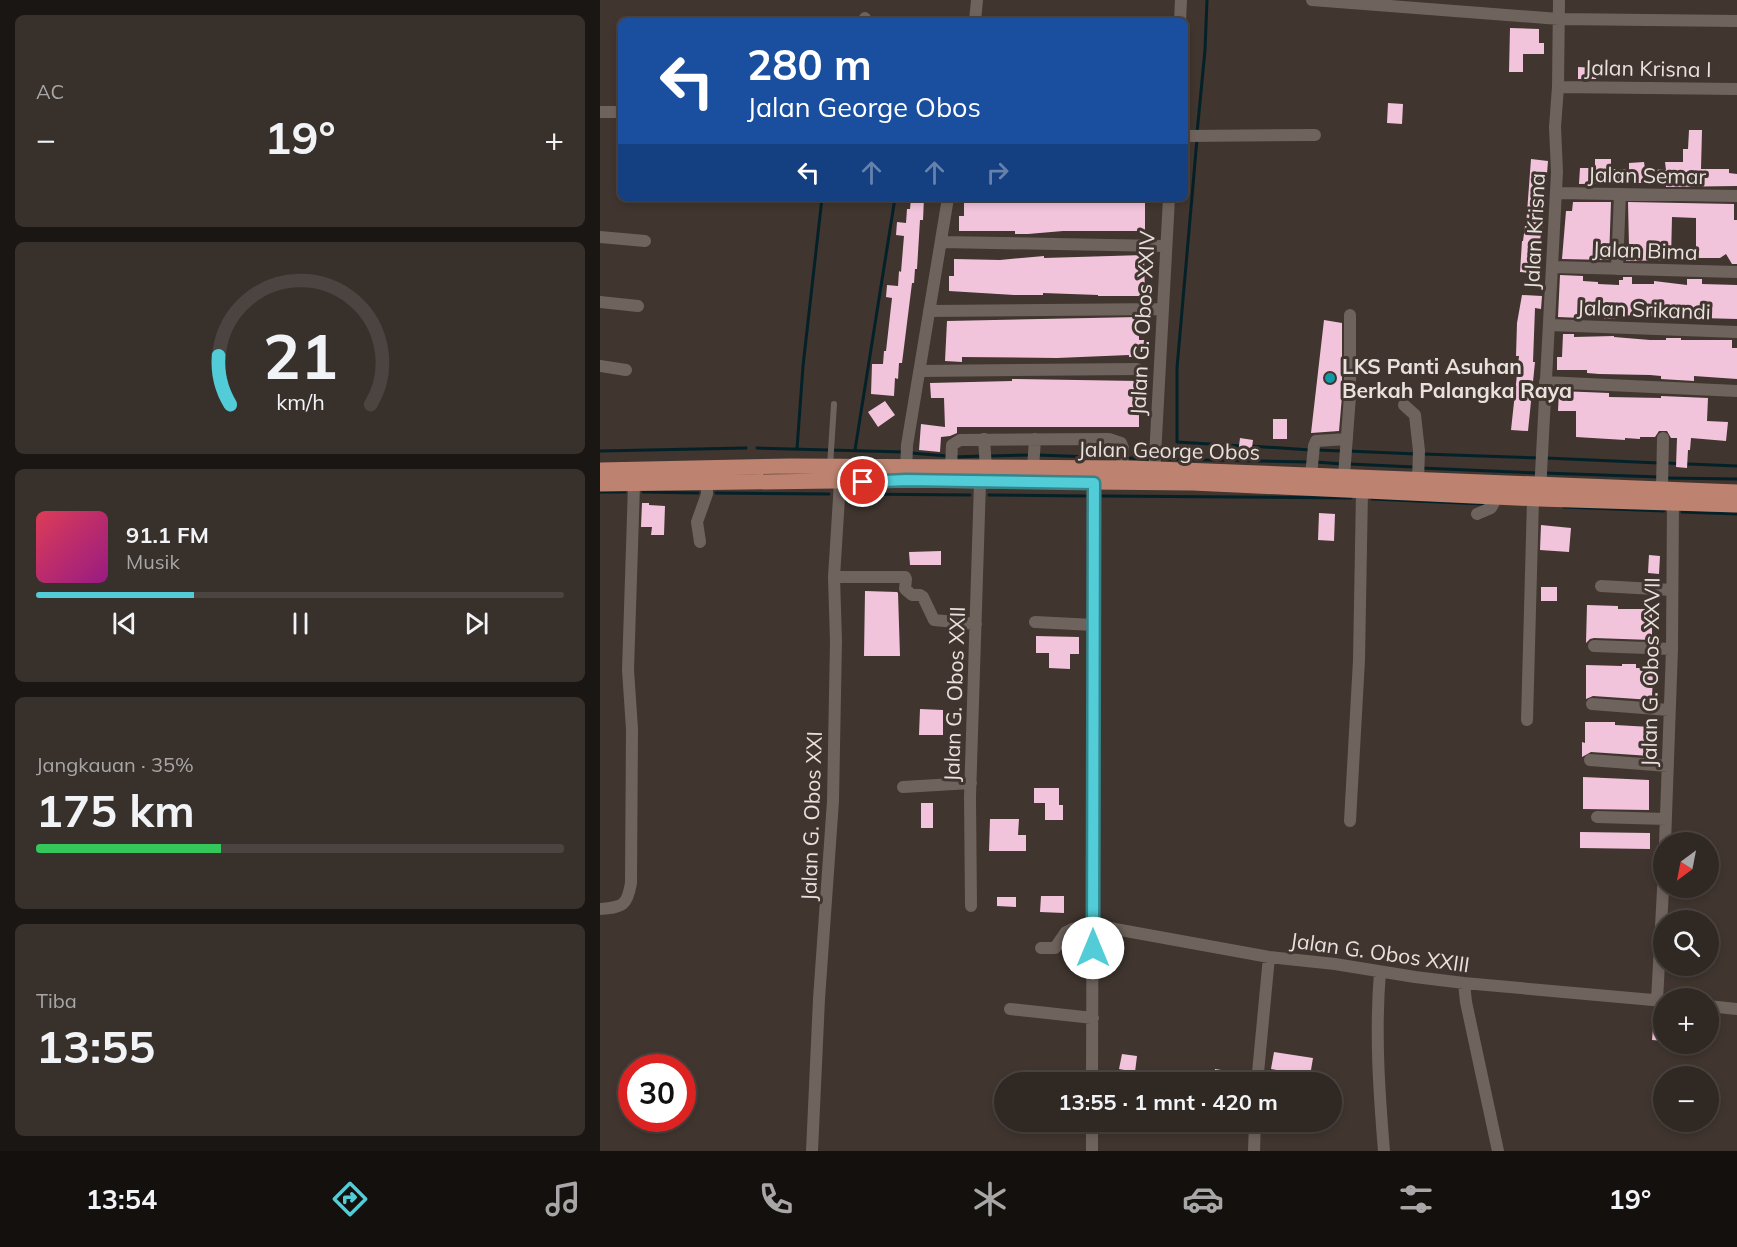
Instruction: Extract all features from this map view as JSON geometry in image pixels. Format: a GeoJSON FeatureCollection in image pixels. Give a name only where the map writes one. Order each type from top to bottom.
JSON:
{"type":"FeatureCollection","features":[{"type":"Feature","properties":{"kind":"main road","name":"Jalan George Obos"},"geometry":{"type":"LineString","coordinates":[[600,470],[831,459],[906,468],[1034,454],[1123,462],[1193,483],[1497,497],[1538,490],[1663,481],[1737,492]]}},
{"type":"Feature","properties":{"kind":"main road","name":"Jalan George Obos"},"geometry":{"type":"LineString","coordinates":[[600,484],[840,482],[950,460],[984,460],[1094,483],[1154,472],[1312,466],[1418,472],[1538,490],[1673,502],[1737,505]]}},
{"type":"Feature","properties":{"kind":"street"},"geometry":{"type":"LineString","coordinates":[[975,18],[977,0]]}},
{"type":"Feature","properties":{"kind":"street"},"geometry":{"type":"LineString","coordinates":[[1180,18],[1181,0]]}},
{"type":"Feature","properties":{"kind":"street"},"geometry":{"type":"LineString","coordinates":[[1312,0],[1559,19],[1737,21]]}},
{"type":"Feature","properties":{"kind":"street","name":"Jalan Krisna"},"geometry":{"type":"LineString","coordinates":[[1527,720],[1556,193],[1554,127],[1558,87],[1559,0]]}},
{"type":"Feature","properties":{"kind":"street","name":"Jalan Krisna I"},"geometry":{"type":"LineString","coordinates":[[1558,87],[1737,89]]}},
{"type":"Feature","properties":{"kind":"street"},"geometry":{"type":"LineString","coordinates":[[600,112],[618,112]]}},
{"type":"Feature","properties":{"kind":"street"},"geometry":{"type":"LineString","coordinates":[[1188,136],[1315,135]]}},
{"type":"Feature","properties":{"kind":"street","name":"Jalan Semar"},"geometry":{"type":"LineString","coordinates":[[1556,193],[1737,196]]}},
{"type":"Feature","properties":{"kind":"street"},"geometry":{"type":"LineString","coordinates":[[1617,268],[1620,194]]}},
{"type":"Feature","properties":{"kind":"street"},"geometry":{"type":"LineString","coordinates":[[906,468],[907,445],[948,201]]}},
{"type":"Feature","properties":{"kind":"street","name":"Jalan G. Obos XXIV"},"geometry":{"type":"LineString","coordinates":[[1154,472],[1169,201]]}},
{"type":"Feature","properties":{"kind":"street"},"geometry":{"type":"LineString","coordinates":[[600,237],[645,241]]}},
{"type":"Feature","properties":{"kind":"street"},"geometry":{"type":"LineString","coordinates":[[941,242],[1166,246]]}},
{"type":"Feature","properties":{"kind":"street","name":"Jalan Bima"},"geometry":{"type":"LineString","coordinates":[[1552,267],[1737,272]]}},
{"type":"Feature","properties":{"kind":"street"},"geometry":{"type":"LineString","coordinates":[[600,302],[638,306]]}},
{"type":"Feature","properties":{"kind":"street"},"geometry":{"type":"LineString","coordinates":[[929,311],[1162,309]]}},
{"type":"Feature","properties":{"kind":"street"},"geometry":{"type":"LineString","coordinates":[[1345,468],[1350,396],[1350,315]]}},
{"type":"Feature","properties":{"kind":"street","name":"Jalan Srikandi"},"geometry":{"type":"LineString","coordinates":[[1549,325],[1737,332]]}},
{"type":"Feature","properties":{"kind":"street"},"geometry":{"type":"LineString","coordinates":[[600,366],[626,370]]}},
{"type":"Feature","properties":{"kind":"street"},"geometry":{"type":"LineString","coordinates":[[920,371],[1137,369]]}},
{"type":"Feature","properties":{"kind":"street"},"geometry":{"type":"LineString","coordinates":[[1545,382],[1737,391]]}},
{"type":"Feature","properties":{"kind":"street"},"geometry":{"type":"LineString","coordinates":[[1404,405],[1415,415],[1419,451],[1418,472]]}},
{"type":"Feature","properties":{"kind":"street"},"geometry":{"type":"LineString","coordinates":[[1663,438],[1663,481]]}},
{"type":"Feature","properties":{"kind":"street"},"geometry":{"type":"LineString","coordinates":[[950,460],[952,445],[956,441],[984,460],[1034,454],[1109,439],[1121,443],[1123,462]]}},
{"type":"Feature","properties":{"kind":"street"},"geometry":{"type":"LineString","coordinates":[[1312,466],[1316,441],[1347,439]]}},
{"type":"Feature","properties":{"kind":"street","name":"Jalan G. Obos XXII"},"geometry":{"type":"LineString","coordinates":[[971,906],[971,783],[984,460]]}},
{"type":"Feature","properties":{"kind":"street","name":"Jalan G. Obos XXI"},"geometry":{"type":"LineString","coordinates":[[812,1151],[819,999],[833,801],[836,641],[834,577],[840,482]]}},
{"type":"Feature","properties":{"kind":"street"},"geometry":{"type":"LineString","coordinates":[[700,542],[697,522],[707,494],[707,483]]}},
{"type":"Feature","properties":{"kind":"street"},"geometry":{"type":"LineString","coordinates":[[1092,1072],[1094,483]]}},
{"type":"Feature","properties":{"kind":"street"},"geometry":{"type":"LineString","coordinates":[[600,909],[617,908],[625,904],[629,897],[631,883],[632,729],[628,670],[634,485]]}},
{"type":"Feature","properties":{"kind":"street"},"geometry":{"type":"LineString","coordinates":[[1350,821],[1359,660],[1362,491]]}},
{"type":"Feature","properties":{"kind":"street"},"geometry":{"type":"LineString","coordinates":[[1477,513],[1491,508],[1497,497]]}},
{"type":"Feature","properties":{"kind":"street","name":"Jalan G. Obos XXVII"},"geometry":{"type":"LineString","coordinates":[[1665,832],[1672,649],[1673,502]]}},
{"type":"Feature","properties":{"kind":"street"},"geometry":{"type":"LineString","coordinates":[[834,577],[905,577],[905,589],[912,595],[923,597],[934,620],[976,624]]}},
{"type":"Feature","properties":{"kind":"street"},"geometry":{"type":"LineString","coordinates":[[1601,586],[1672,590]]}},
{"type":"Feature","properties":{"kind":"street"},"geometry":{"type":"LineString","coordinates":[[1035,622],[1094,625]]}},
{"type":"Feature","properties":{"kind":"street"},"geometry":{"type":"LineString","coordinates":[[1594,646],[1672,649]]}},
{"type":"Feature","properties":{"kind":"street"},"geometry":{"type":"LineString","coordinates":[[1592,704],[1669,710]]}},
{"type":"Feature","properties":{"kind":"street"},"geometry":{"type":"LineString","coordinates":[[1590,760],[1668,766]]}},
{"type":"Feature","properties":{"kind":"street"},"geometry":{"type":"LineString","coordinates":[[903,787],[971,783]]}},
{"type":"Feature","properties":{"kind":"street"},"geometry":{"type":"LineString","coordinates":[[1597,817],[1666,819]]}},
{"type":"Feature","properties":{"kind":"street"},"geometry":{"type":"LineString","coordinates":[[1660,988],[1663,898]]}},
{"type":"Feature","properties":{"kind":"street"},"geometry":{"type":"LineString","coordinates":[[1041,948],[1055,948],[1066,932],[1093,925]]}},
{"type":"Feature","properties":{"kind":"street","name":"Jalan G. Obos XXIII"},"geometry":{"type":"LineString","coordinates":[[1093,925],[1269,957],[1335,964],[1380,972],[1464,983],[1653,1000]]}},
{"type":"Feature","properties":{"kind":"street"},"geometry":{"type":"LineString","coordinates":[[1258,1072],[1269,957]]}},
{"type":"Feature","properties":{"kind":"street"},"geometry":{"type":"LineString","coordinates":[[1380,972],[1376,1015],[1384,1151]]}},
{"type":"Feature","properties":{"kind":"street"},"geometry":{"type":"LineString","coordinates":[[1464,983],[1498,1151]]}},
{"type":"Feature","properties":{"kind":"street"},"geometry":{"type":"LineString","coordinates":[[1719,1007],[1737,1009]]}},
{"type":"Feature","properties":{"kind":"street"},"geometry":{"type":"LineString","coordinates":[[1010,1009],[1093,1018]]}},
{"type":"Feature","properties":{"kind":"street"},"geometry":{"type":"LineString","coordinates":[[1092,1132],[1092,1151]]}},
{"type":"Feature","properties":{"kind":"street"},"geometry":{"type":"LineString","coordinates":[[1254,1151],[1255,1132]]}},
{"type":"Feature","properties":{"kind":"lane"},"geometry":{"type":"LineString","coordinates":[[831,459],[834,404]]}},
{"type":"Feature","properties":{"kind":"building"},"geometry":{"type":"Polygon","coordinates":[[[1510,28],[1539,29],[1539,43],[1544,43],[1544,54],[1523,54],[1523,72],[1509,72],[1510,28]]]}},
{"type":"Feature","properties":{"kind":"building"},"geometry":{"type":"Polygon","coordinates":[[[1578,67],[1597,68],[1596,79],[1578,79],[1578,67]]]}},
{"type":"Feature","properties":{"kind":"building"},"geometry":{"type":"Polygon","coordinates":[[[1388,103],[1403,104],[1402,124],[1387,123],[1388,103]]]}},
{"type":"Feature","properties":{"kind":"building"},"geometry":{"type":"Polygon","coordinates":[[[1689,130],[1702,130],[1701,169],[1729,169],[1729,173],[1737,174],[1737,186],[1666,187],[1666,183],[1579,184],[1580,168],[1595,168],[1595,159],[1611,159],[1611,169],[1629,169],[1629,163],[1644,162],[1645,169],[1666,170],[1665,162],[1683,162],[1683,149],[1688,149],[1689,130]]]}},
{"type":"Feature","properties":{"kind":"building"},"geometry":{"type":"Polygon","coordinates":[[[1531,159],[1548,161],[1543,223],[1537,261],[1542,261],[1541,274],[1520,272],[1531,159]]]}},
{"type":"Feature","properties":{"kind":"building"},"geometry":{"type":"Polygon","coordinates":[[[911,201],[924,201],[923,220],[920,220],[917,269],[915,269],[914,283],[912,283],[902,363],[899,363],[898,379],[895,378],[894,396],[871,394],[872,364],[883,364],[884,351],[886,351],[892,298],[886,297],[887,285],[898,286],[899,271],[901,272],[904,236],[896,235],[897,222],[906,223],[907,209],[910,209],[911,201]]]}},
{"type":"Feature","properties":{"kind":"building"},"geometry":{"type":"Polygon","coordinates":[[[964,201],[1145,201],[1145,231],[1063,231],[1015,234],[1015,231],[959,231],[959,216],[964,216],[964,201]]]}},
{"type":"Feature","properties":{"kind":"building"},"geometry":{"type":"Polygon","coordinates":[[[1573,202],[1611,202],[1609,260],[1562,259],[1566,211],[1572,211],[1573,202]]]}},
{"type":"Feature","properties":{"kind":"building"},"geometry":{"type":"Polygon","coordinates":[[[1628,202],[1734,204],[1734,220],[1737,220],[1737,264],[1732,264],[1726,254],[1720,258],[1696,258],[1696,218],[1672,217],[1671,260],[1626,261],[1626,246],[1629,246],[1628,202]]]}},
{"type":"Feature","properties":{"kind":"building"},"geometry":{"type":"Polygon","coordinates":[[[1144,255],[1145,296],[1043,293],[1043,295],[1014,295],[949,291],[949,276],[954,276],[954,259],[1000,260],[1044,256],[1044,258],[1144,255]]]}},
{"type":"Feature","properties":{"kind":"building"},"geometry":{"type":"Polygon","coordinates":[[[1560,275],[1583,276],[1583,281],[1598,282],[1598,284],[1619,285],[1619,280],[1623,280],[1623,277],[1632,277],[1632,284],[1654,284],[1654,281],[1687,285],[1687,279],[1702,279],[1702,284],[1737,285],[1737,319],[1665,317],[1665,320],[1654,320],[1654,316],[1615,315],[1615,319],[1582,315],[1582,318],[1558,317],[1560,275]]]}},
{"type":"Feature","properties":{"kind":"building"},"geometry":{"type":"Polygon","coordinates":[[[1522,295],[1542,296],[1541,309],[1535,308],[1533,362],[1535,362],[1528,431],[1511,430],[1519,356],[1516,356],[1517,323],[1522,295]]]}},
{"type":"Feature","properties":{"kind":"building"},"geometry":{"type":"Polygon","coordinates":[[[1139,317],[1139,340],[1146,340],[1146,357],[1129,357],[1129,355],[1057,358],[962,357],[962,362],[945,361],[947,321],[1139,317]]]}},
{"type":"Feature","properties":{"kind":"building","name":"LKS Panti Asuhan Berkah Palangka Raya"},"geometry":{"type":"Polygon","coordinates":[[[1324,320],[1342,323],[1342,396],[1339,431],[1311,433],[1324,320]]]}},
{"type":"Feature","properties":{"kind":"building"},"geometry":{"type":"Polygon","coordinates":[[[1563,334],[1574,334],[1574,337],[1614,336],[1650,340],[1681,338],[1681,340],[1732,340],[1732,348],[1737,348],[1737,379],[1694,376],[1694,381],[1661,379],[1661,376],[1650,375],[1557,370],[1557,357],[1562,357],[1563,334]]]}},
{"type":"Feature","properties":{"kind":"building"},"geometry":{"type":"Polygon","coordinates":[[[1012,379],[1139,381],[1139,427],[957,427],[957,433],[941,437],[940,452],[919,450],[921,424],[945,427],[944,398],[931,398],[930,383],[1012,381],[1012,379]]]}},
{"type":"Feature","properties":{"kind":"building"},"geometry":{"type":"Polygon","coordinates":[[[1559,391],[1609,393],[1609,397],[1708,398],[1707,421],[1728,422],[1726,441],[1691,438],[1687,468],[1676,467],[1677,438],[1671,438],[1667,431],[1659,431],[1655,437],[1625,438],[1625,440],[1576,437],[1576,411],[1558,411],[1559,391]]]}},
{"type":"Feature","properties":{"kind":"building"},"geometry":{"type":"Polygon","coordinates":[[[885,401],[895,415],[878,427],[868,412],[885,401]]]}},
{"type":"Feature","properties":{"kind":"building"},"geometry":{"type":"Polygon","coordinates":[[[1273,419],[1287,419],[1287,439],[1273,439],[1273,419]]]}},
{"type":"Feature","properties":{"kind":"building"},"geometry":{"type":"Polygon","coordinates":[[[1240,438],[1253,440],[1251,456],[1238,454],[1240,438]]]}},
{"type":"Feature","properties":{"kind":"building"},"geometry":{"type":"Polygon","coordinates":[[[642,503],[665,506],[664,535],[651,535],[652,527],[641,527],[642,503]]]}},
{"type":"Feature","properties":{"kind":"building"},"geometry":{"type":"Polygon","coordinates":[[[1319,513],[1335,514],[1334,541],[1318,540],[1319,513]]]}},
{"type":"Feature","properties":{"kind":"building"},"geometry":{"type":"Polygon","coordinates":[[[1541,525],[1571,528],[1569,552],[1540,550],[1541,525]]]}},
{"type":"Feature","properties":{"kind":"building"},"geometry":{"type":"Polygon","coordinates":[[[941,551],[941,565],[910,565],[909,552],[941,551]]]}},
{"type":"Feature","properties":{"kind":"building"},"geometry":{"type":"Polygon","coordinates":[[[1649,555],[1660,556],[1659,574],[1648,573],[1649,555]]]}},
{"type":"Feature","properties":{"kind":"building"},"geometry":{"type":"Polygon","coordinates":[[[1541,587],[1557,587],[1557,601],[1541,601],[1541,587]]]}},
{"type":"Feature","properties":{"kind":"building"},"geometry":{"type":"Polygon","coordinates":[[[865,591],[898,593],[900,656],[864,656],[865,591]]]}},
{"type":"Feature","properties":{"kind":"building"},"geometry":{"type":"Polygon","coordinates":[[[1587,605],[1618,606],[1618,609],[1652,609],[1652,640],[1594,638],[1586,643],[1587,605]]]}},
{"type":"Feature","properties":{"kind":"building"},"geometry":{"type":"Polygon","coordinates":[[[1036,636],[1079,637],[1079,654],[1070,654],[1070,669],[1049,668],[1049,653],[1036,653],[1036,636]]]}},
{"type":"Feature","properties":{"kind":"building"},"geometry":{"type":"Polygon","coordinates":[[[1622,664],[1636,664],[1636,668],[1653,668],[1652,700],[1593,696],[1586,699],[1586,665],[1622,666],[1622,664]]]}},
{"type":"Feature","properties":{"kind":"building"},"geometry":{"type":"Polygon","coordinates":[[[920,709],[943,710],[943,735],[919,735],[920,709]]]}},
{"type":"Feature","properties":{"kind":"building"},"geometry":{"type":"Polygon","coordinates":[[[1585,722],[1615,722],[1615,725],[1651,727],[1650,756],[1591,752],[1582,757],[1585,722]]]}},
{"type":"Feature","properties":{"kind":"building"},"geometry":{"type":"Polygon","coordinates":[[[1583,777],[1649,780],[1649,810],[1583,809],[1583,777]]]}},
{"type":"Feature","properties":{"kind":"building"},"geometry":{"type":"Polygon","coordinates":[[[1034,788],[1059,788],[1059,805],[1063,805],[1063,820],[1045,820],[1045,803],[1034,803],[1034,788]]]}},
{"type":"Feature","properties":{"kind":"building"},"geometry":{"type":"Polygon","coordinates":[[[921,803],[933,803],[933,828],[921,828],[921,803]]]}},
{"type":"Feature","properties":{"kind":"building"},"geometry":{"type":"Polygon","coordinates":[[[990,819],[1019,819],[1018,835],[1026,835],[1026,851],[989,851],[990,819]]]}},
{"type":"Feature","properties":{"kind":"building"},"geometry":{"type":"Polygon","coordinates":[[[1580,832],[1650,833],[1650,849],[1580,848],[1580,832]]]}},
{"type":"Feature","properties":{"kind":"building"},"geometry":{"type":"Polygon","coordinates":[[[1041,896],[1064,896],[1064,913],[1040,912],[1041,896]]]}},
{"type":"Feature","properties":{"kind":"building"},"geometry":{"type":"Polygon","coordinates":[[[997,897],[1016,897],[1016,907],[997,906],[997,897]]]}},
{"type":"Feature","properties":{"kind":"building"},"geometry":{"type":"Polygon","coordinates":[[[1274,1052],[1313,1058],[1311,1072],[1271,1069],[1274,1052]]]}},
{"type":"Feature","properties":{"kind":"building"},"geometry":{"type":"Polygon","coordinates":[[[1122,1054],[1137,1056],[1135,1072],[1119,1069],[1122,1054]]]}},
{"type":"Feature","properties":{"kind":"building"},"geometry":{"type":"Polygon","coordinates":[[[1215,1069],[1233,1072],[1215,1072],[1215,1069]]]}},
{"type":"Feature","properties":{"kind":"waterway"},"geometry":{"type":"LineString","coordinates":[[1197,133],[1207,0]]}},
{"type":"Feature","properties":{"kind":"waterway"},"geometry":{"type":"LineString","coordinates":[[1197,139],[1177,368],[1177,442],[1242,446]]}},
{"type":"Feature","properties":{"kind":"waterway"},"geometry":{"type":"LineString","coordinates":[[797,449],[803,366],[822,201]]}},
{"type":"Feature","properties":{"kind":"waterway"},"geometry":{"type":"LineString","coordinates":[[855,450],[895,201]]}},
{"type":"Feature","properties":{"kind":"waterway"},"geometry":{"type":"LineString","coordinates":[[1249,446],[1311,450]]}},
{"type":"Feature","properties":{"kind":"waterway"},"geometry":{"type":"LineString","coordinates":[[600,451],[746,448]]}},
{"type":"Feature","properties":{"kind":"waterway"},"geometry":{"type":"LineString","coordinates":[[757,448],[905,452]]}},
{"type":"Feature","properties":{"kind":"waterway"},"geometry":{"type":"LineString","coordinates":[[1318,450],[1341,451]]}},
{"type":"Feature","properties":{"kind":"waterway"},"geometry":{"type":"LineString","coordinates":[[1348,451],[1416,454]]}},
{"type":"Feature","properties":{"kind":"waterway"},"geometry":{"type":"LineString","coordinates":[[911,453],[947,456]]}},
{"type":"Feature","properties":{"kind":"waterway"},"geometry":{"type":"LineString","coordinates":[[1423,454],[1539,458]]}},
{"type":"Feature","properties":{"kind":"waterway"},"geometry":{"type":"LineString","coordinates":[[989,456],[1031,455]]}},
{"type":"Feature","properties":{"kind":"waterway"},"geometry":{"type":"LineString","coordinates":[[1037,455],[1121,458]]}},
{"type":"Feature","properties":{"kind":"waterway"},"geometry":{"type":"LineString","coordinates":[[953,457],[983,456]]}},
{"type":"Feature","properties":{"kind":"waterway"},"geometry":{"type":"LineString","coordinates":[[1127,458],[1151,459]]}},
{"type":"Feature","properties":{"kind":"waterway"},"geometry":{"type":"LineString","coordinates":[[1546,458],[1659,463]]}},
{"type":"Feature","properties":{"kind":"waterway"},"geometry":{"type":"LineString","coordinates":[[1157,459],[1310,462]]}},
{"type":"Feature","properties":{"kind":"waterway"},"geometry":{"type":"LineString","coordinates":[[1316,462],[1342,464]]}},
{"type":"Feature","properties":{"kind":"waterway"},"geometry":{"type":"LineString","coordinates":[[1665,463],[1737,466]]}},
{"type":"Feature","properties":{"kind":"waterway"},"geometry":{"type":"LineString","coordinates":[[1349,464],[1414,467]]}},
{"type":"Feature","properties":{"kind":"waterway"},"geometry":{"type":"LineString","coordinates":[[1421,468],[1537,473]]}},
{"type":"Feature","properties":{"kind":"waterway"},"geometry":{"type":"LineString","coordinates":[[1544,473],[1660,477]]}},
{"type":"Feature","properties":{"kind":"waterway"},"geometry":{"type":"LineString","coordinates":[[1667,478],[1737,479]]}},
{"type":"Feature","properties":{"kind":"waterway"},"geometry":{"type":"LineString","coordinates":[[600,492],[625,492]]}},
{"type":"Feature","properties":{"kind":"waterway"},"geometry":{"type":"LineString","coordinates":[[643,492],[698,493]]}},
{"type":"Feature","properties":{"kind":"waterway"},"geometry":{"type":"LineString","coordinates":[[716,493],[829,494]]}},
{"type":"Feature","properties":{"kind":"waterway"},"geometry":{"type":"LineString","coordinates":[[848,494],[970,495]]}},
{"type":"Feature","properties":{"kind":"waterway"},"geometry":{"type":"LineString","coordinates":[[989,495],[1085,496]]}},
{"type":"Feature","properties":{"kind":"waterway"},"geometry":{"type":"LineString","coordinates":[[1103,496],[1351,498]]}},
{"type":"Feature","properties":{"kind":"waterway"},"geometry":{"type":"LineString","coordinates":[[1372,499],[1483,504]]}},
{"type":"Feature","properties":{"kind":"waterway"},"geometry":{"type":"LineString","coordinates":[[1564,507],[1664,511]]}},
{"type":"Feature","properties":{"kind":"waterway"},"geometry":{"type":"LineString","coordinates":[[1682,512],[1737,514]]}},
{"type":"Feature","properties":{"kind":"place","name":"LKS Panti Asuhan Berkah Palangka Raya"},"geometry":{"type":"Point","coordinates":[1330,378]}},
{"type":"Feature","properties":{"kind":"route"},"geometry":{"type":"LineString","coordinates":[[863,482],[906,480],[1094,483],[1093,948]]}}]}
